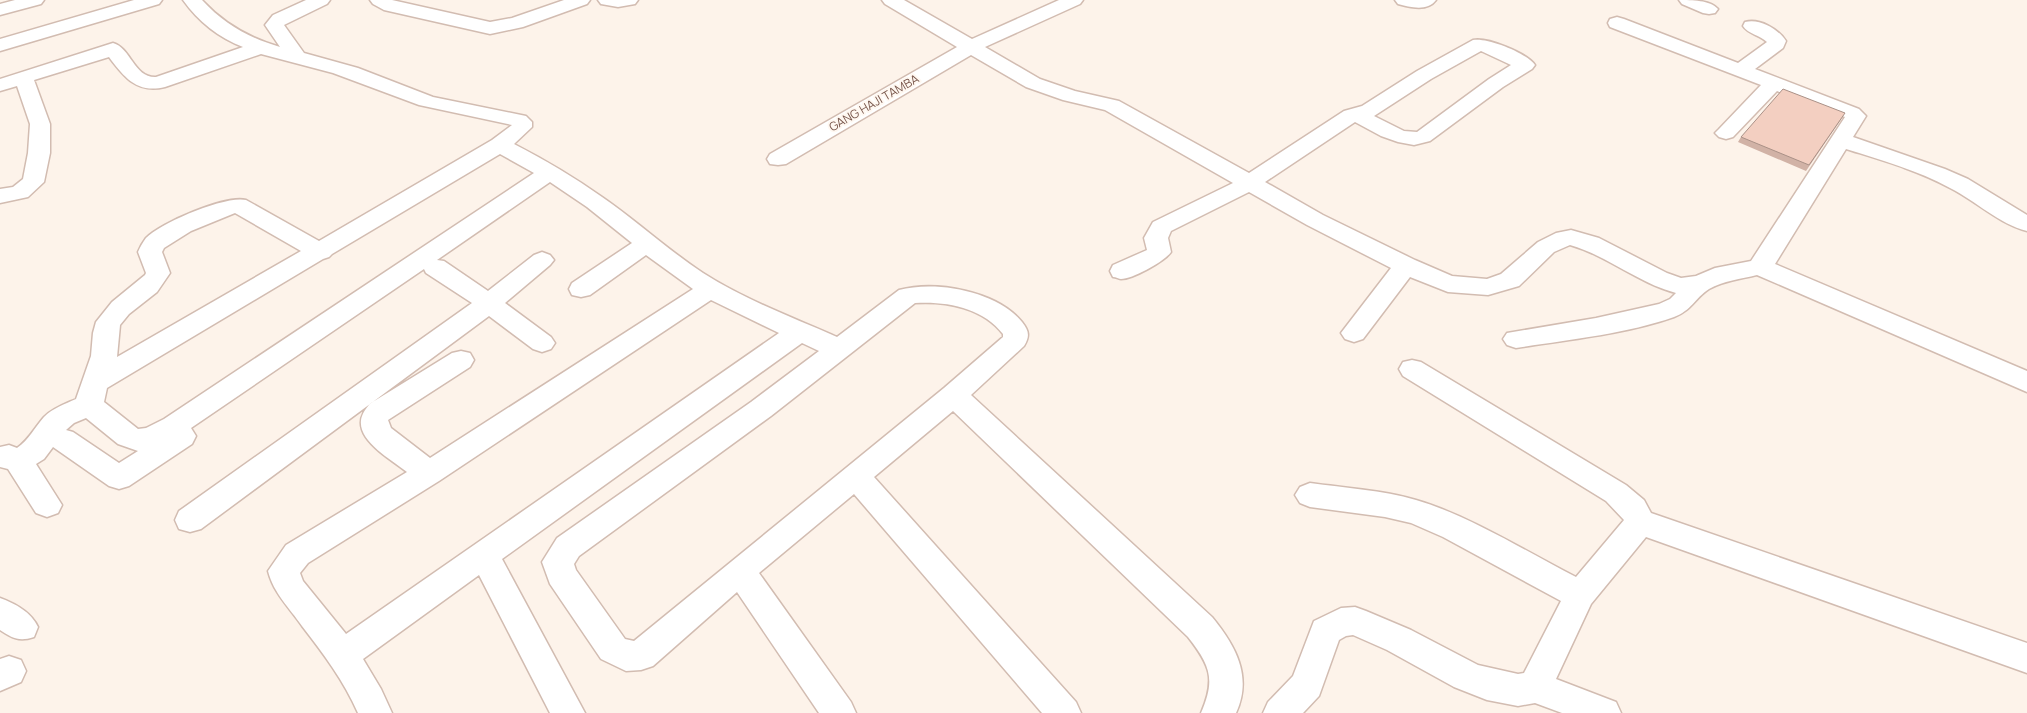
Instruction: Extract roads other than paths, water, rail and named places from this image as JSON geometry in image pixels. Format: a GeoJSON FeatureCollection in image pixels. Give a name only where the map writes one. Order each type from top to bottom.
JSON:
{"type":"FeatureCollection","features":[{"type":"Feature","properties":{"kind":"street"},"geometry":{"type":"LineString","coordinates":[[0,10],[35,0]]}},
{"type":"Feature","properties":{"kind":"street"},"geometry":{"type":"LineString","coordinates":[[0,45],[153,0]]}},
{"type":"Feature","properties":{"kind":"street"},"geometry":{"type":"LineString","coordinates":[[47,505],[9,459],[34,451],[54,425],[92,394],[511,136],[520,120],[427,101],[342,70],[259,48],[224,32],[202,13],[192,0]]}},
{"type":"Feature","properties":{"kind":"street"},"geometry":{"type":"LineString","coordinates":[[298,59],[274,25],[279,19],[322,0]]}},
{"type":"Feature","properties":{"kind":"street"},"geometry":{"type":"LineString","coordinates":[[379,0],[390,6],[490,28],[516,23],[581,0]]}},
{"type":"Feature","properties":{"kind":"street"},"geometry":{"type":"LineString","coordinates":[[607,0],[618,2],[629,0]]}},
{"type":"Feature","properties":{"kind":"street"},"geometry":{"type":"LineString","coordinates":[[891,0],[1033,83],[1070,96],[1112,105],[1315,220],[1406,266],[1448,284],[1488,287],[1510,280],[1546,247],[1564,238],[1571,237],[1591,243],[1670,283],[1680,286],[1700,284],[1724,274],[1759,267],[1766,260],[1840,140],[1857,118],[1854,114],[1617,23]]}},
{"type":"Feature","properties":{"kind":"street","name":"GANG HAJI TAMBA"},"geometry":{"type":"LineString","coordinates":[[778,159],[970,47],[1074,0]]}},
{"type":"Feature","properties":{"kind":"street"},"geometry":{"type":"LineString","coordinates":[[1404,0],[1419,3],[1427,0]]}},
{"type":"Feature","properties":{"kind":"street"},"geometry":{"type":"LineString","coordinates":[[1688,0],[1709,9]]}},
{"type":"Feature","properties":{"kind":"street"},"geometry":{"type":"LineString","coordinates":[[1741,70],[1776,44],[1777,41],[1770,34],[1752,26]]}},
{"type":"Feature","properties":{"kind":"street"},"geometry":{"type":"LineString","coordinates":[[0,86],[24,79],[110,44],[139,82],[147,85],[173,79],[259,48]]}},
{"type":"Feature","properties":{"kind":"street"},"geometry":{"type":"LineString","coordinates":[[1122,270],[1144,259],[1156,256],[1159,252],[1156,238],[1161,227],[1249,183],[1356,114],[1369,111],[1424,75],[1480,44],[1505,54],[1525,65],[1423,137],[1416,139],[1402,137],[1356,114]]}},
{"type":"Feature","properties":{"kind":"street"},"geometry":{"type":"LineString","coordinates":[[0,196],[20,192],[33,182],[39,153],[40,124],[24,79]]}},
{"type":"Feature","properties":{"kind":"street"},"geometry":{"type":"LineString","coordinates":[[1726,133],[1774,83]]}},
{"type":"Feature","properties":{"kind":"street"},"geometry":{"type":"LineString","coordinates":[[511,136],[557,176],[596,203],[646,244],[710,289],[776,322],[839,349]]}},
{"type":"Feature","properties":{"kind":"street"},"geometry":{"type":"LineString","coordinates":[[1840,140],[1947,178],[1974,191],[2000,210],[2027,224]]}},
{"type":"Feature","properties":{"kind":"street"},"geometry":{"type":"LineString","coordinates":[[63,440],[119,478],[435,267],[557,176]]}},
{"type":"Feature","properties":{"kind":"street"},"geometry":{"type":"LineString","coordinates":[[321,252],[238,205],[217,210],[155,242],[150,252],[158,273],[154,282],[119,308],[108,324],[104,337],[105,354],[92,394],[106,420],[133,439],[142,439],[161,434],[557,176]]}},
{"type":"Feature","properties":{"kind":"street"},"geometry":{"type":"LineString","coordinates":[[581,289],[646,244]]}},
{"type":"Feature","properties":{"kind":"street"},"geometry":{"type":"LineString","coordinates":[[190,520],[489,303],[542,260]]}},
{"type":"Feature","properties":{"kind":"street"},"geometry":{"type":"LineString","coordinates":[[1354,333],[1406,266]]}},
{"type":"Feature","properties":{"kind":"street"},"geometry":{"type":"LineString","coordinates":[[435,267],[489,303],[542,343]]}},
{"type":"Feature","properties":{"kind":"street"},"geometry":{"type":"LineString","coordinates":[[1759,267],[2027,382]]}},
{"type":"Feature","properties":{"kind":"street"},"geometry":{"type":"LineString","coordinates":[[1516,339],[1577,330],[1666,311],[1679,305],[1700,284]]}},
{"type":"Feature","properties":{"kind":"street"},"geometry":{"type":"LineString","coordinates":[[375,713],[354,674],[312,614],[287,585],[284,571],[297,554],[430,472],[710,289]]}},
{"type":"Feature","properties":{"kind":"street"},"geometry":{"type":"LineString","coordinates":[[927,294],[979,304],[1005,319],[1017,336],[1015,340],[954,395],[641,655],[626,656],[613,648],[561,575],[558,562],[568,547],[761,409],[908,296],[927,294]]}},
{"type":"Feature","properties":{"kind":"street"},"geometry":{"type":"LineString","coordinates":[[341,656],[800,331]]}},
{"type":"Feature","properties":{"kind":"street"},"geometry":{"type":"LineString","coordinates":[[430,472],[381,436],[375,429],[374,417],[381,410],[461,360]]}},
{"type":"Feature","properties":{"kind":"street"},"geometry":{"type":"LineString","coordinates":[[1412,369],[1616,493],[1633,508],[1640,522],[2027,658]]}},
{"type":"Feature","properties":{"kind":"street"},"geometry":{"type":"LineString","coordinates":[[954,395],[1200,627],[1222,656],[1228,676],[1222,709],[1218,713]]}},
{"type":"Feature","properties":{"kind":"street"},"geometry":{"type":"LineString","coordinates":[[856,476],[1064,713]]}},
{"type":"Feature","properties":{"kind":"street"},"geometry":{"type":"LineString","coordinates":[[1310,495],[1385,505],[1416,512],[1454,528],[1580,595]]}},
{"type":"Feature","properties":{"kind":"street"},"geometry":{"type":"LineString","coordinates":[[1535,687],[1580,595],[1640,522]]}},
{"type":"Feature","properties":{"kind":"street"},"geometry":{"type":"LineString","coordinates":[[484,554],[568,713]]}},
{"type":"Feature","properties":{"kind":"street"},"geometry":{"type":"LineString","coordinates":[[740,572],[839,713]]}},
{"type":"Feature","properties":{"kind":"street"},"geometry":{"type":"LineString","coordinates":[[1280,713],[1306,686],[1326,631],[1341,622],[1355,622],[1380,630],[1466,676],[1487,684],[1518,690],[1535,687],[1604,713]]}}]}
